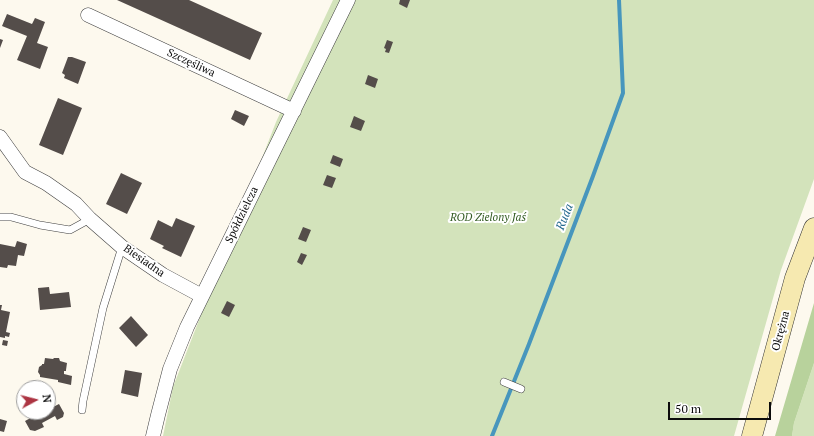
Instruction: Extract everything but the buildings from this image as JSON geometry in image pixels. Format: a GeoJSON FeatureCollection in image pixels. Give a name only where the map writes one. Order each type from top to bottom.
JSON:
{"type":"FeatureCollection","features":[{"type":"Feature","properties":{"kind":"street","name":"Spółdzielcza"},"geometry":{"type":"LineString","coordinates":[[153,436],[170,369],[187,327],[348,0]]}},
{"type":"Feature","properties":{"kind":"street","name":"Szczęśliwa"},"geometry":{"type":"LineString","coordinates":[[88,15],[294,111]]}},
{"type":"Feature","properties":{"kind":"street","name":"Biesiadna"},"geometry":{"type":"LineString","coordinates":[[0,137],[25,172],[46,183],[76,204],[90,220],[122,247],[163,275],[202,296]]}},
{"type":"Feature","properties":{"kind":"street","name":"Okrężna"},"geometry":{"type":"LineString","coordinates":[[752,436],[796,278],[814,228]]}},
{"type":"Feature","properties":{"kind":"lane"},"geometry":{"type":"LineString","coordinates":[[0,217],[11,217],[40,225],[70,230],[90,220]]}},
{"type":"Feature","properties":{"kind":"lane"},"geometry":{"type":"LineString","coordinates":[[82,410],[82,401],[103,308],[122,247]]}},
{"type":"Feature","properties":{"kind":"lane"},"geometry":{"type":"LineString","coordinates":[[504,382],[521,389]]}},
{"type":"Feature","properties":{"kind":"green space","name":"ROD Zielony Jaś"},"geometry":{"type":"Polygon","coordinates":[[[333,0],[814,0],[814,179],[781,270],[734,436],[163,436],[173,387],[276,122],[333,0]]]}},
{"type":"Feature","properties":{"kind":"green space"},"geometry":{"type":"Polygon","coordinates":[[[814,303],[814,363],[794,423],[792,436],[775,436],[814,303]]]}},
{"type":"Feature","properties":{"kind":"green space"},"geometry":{"type":"Polygon","coordinates":[[[814,363],[814,436],[792,436],[794,423],[814,363]]]}},
{"type":"Feature","properties":{"kind":"waterway","name":"Ruda"},"geometry":{"type":"LineString","coordinates":[[492,436],[529,344],[623,93],[619,0]]}}]}
